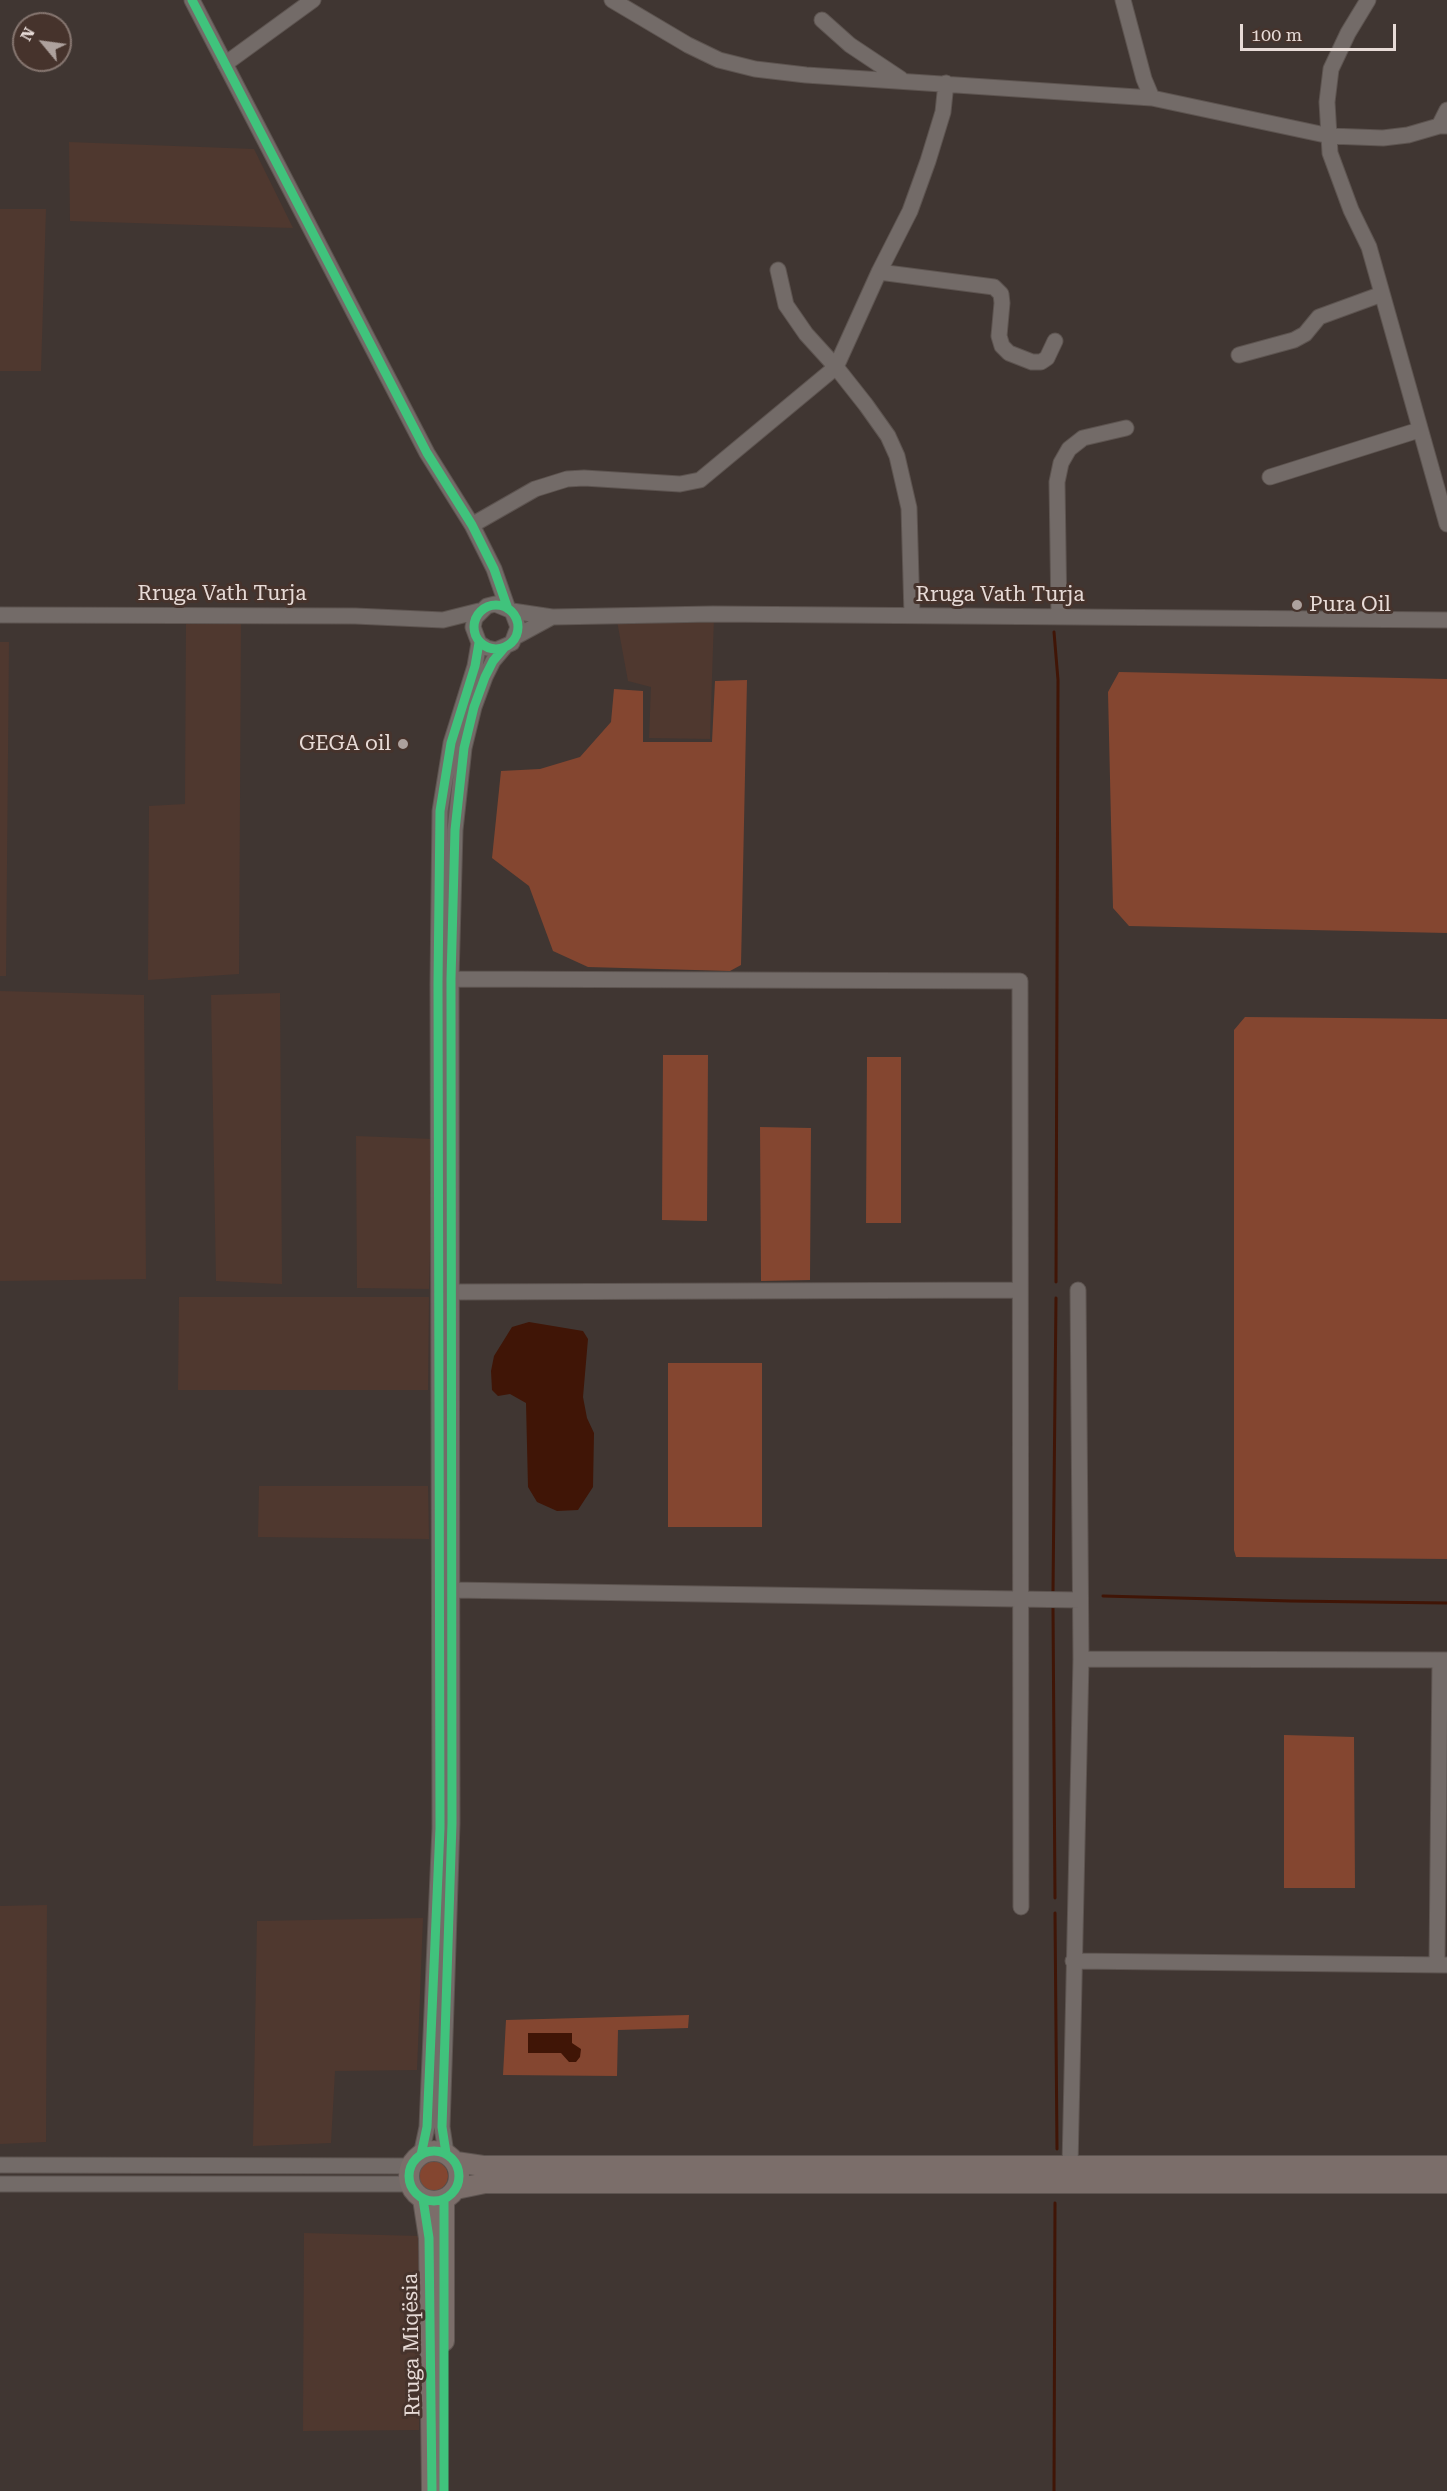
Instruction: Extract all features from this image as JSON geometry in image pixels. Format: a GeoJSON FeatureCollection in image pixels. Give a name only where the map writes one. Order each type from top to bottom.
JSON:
{"type":"FeatureCollection","features":[{"type":"Feature","properties":{"kind":"main road"},"geometry":{"type":"LineString","coordinates":[[1447,2166],[483,2166],[451,2158],[436,2151],[416,2176],[432,2201],[485,2183],[1447,2183]]}},
{"type":"Feature","properties":{"kind":"main road"},"geometry":{"type":"LineString","coordinates":[[450,2194],[460,2173],[451,2158]]}},
{"type":"Feature","properties":{"kind":"main road","name":"Rruga Miqësia"},"geometry":{"type":"LineString","coordinates":[[416,2176],[429,2238],[432,2491]]}},
{"type":"Feature","properties":{"kind":"main road","name":"Rruga Miqësia"},"geometry":{"type":"LineString","coordinates":[[444,2491],[450,2194]]}},
{"type":"Feature","properties":{"kind":"street"},"geometry":{"type":"LineString","coordinates":[[192,0],[427,453],[472,525],[494,569],[518,627],[517,636]]}},
{"type":"Feature","properties":{"kind":"street"},"geometry":{"type":"LineString","coordinates":[[225,64],[313,0]]}},
{"type":"Feature","properties":{"kind":"street"},"geometry":{"type":"LineString","coordinates":[[612,0],[688,45],[719,60],[756,69],[806,75],[1152,98],[1330,136],[1383,138],[1408,135],[1443,126],[1447,110]]}},
{"type":"Feature","properties":{"kind":"street"},"geometry":{"type":"LineString","coordinates":[[1123,0],[1143,79],[1152,98]]}},
{"type":"Feature","properties":{"kind":"street"},"geometry":{"type":"LineString","coordinates":[[1368,0],[1348,33],[1331,69],[1327,102],[1330,153],[1351,210],[1369,247],[1447,524]]}},
{"type":"Feature","properties":{"kind":"street"},"geometry":{"type":"LineString","coordinates":[[822,20],[850,45],[902,80]]}},
{"type":"Feature","properties":{"kind":"street"},"geometry":{"type":"LineString","coordinates":[[472,525],[535,489],[567,479],[680,484],[700,480],[836,367],[879,272],[910,211],[943,112],[946,83]]}},
{"type":"Feature","properties":{"kind":"street"},"geometry":{"type":"LineString","coordinates":[[778,270],[786,304],[806,334],[836,367],[888,436],[897,456],[909,508],[912,615]]}},
{"type":"Feature","properties":{"kind":"street"},"geometry":{"type":"LineString","coordinates":[[879,272],[994,287],[1001,294],[1002,303],[999,336],[1002,346],[1009,353],[1032,362],[1041,362],[1047,358],[1055,341]]}},
{"type":"Feature","properties":{"kind":"street"},"geometry":{"type":"LineString","coordinates":[[1239,355],[1294,340],[1305,334],[1319,317],[1382,294]]}},
{"type":"Feature","properties":{"kind":"street"},"geometry":{"type":"LineString","coordinates":[[1059,616],[1058,482],[1061,463],[1069,449],[1083,438],[1126,428]]}},
{"type":"Feature","properties":{"kind":"street"},"geometry":{"type":"LineString","coordinates":[[1270,477],[1419,430]]}},
{"type":"Feature","properties":{"kind":"street"},"geometry":{"type":"LineString","coordinates":[[416,2176],[428,2127],[439,1839],[438,984],[440,811],[451,743],[476,666],[477,639],[473,627],[490,592],[494,569]]}},
{"type":"Feature","properties":{"kind":"street","name":"Rruga Vath Turja"},"geometry":{"type":"LineString","coordinates":[[443,620],[482,610],[495,604],[510,610],[552,617],[713,614],[806,617],[912,615],[1447,620]]}},
{"type":"Feature","properties":{"kind":"street","name":"Rruga Vath Turja"},"geometry":{"type":"LineString","coordinates":[[0,615],[347,616],[443,620],[458,625],[495,650],[504,648],[517,636],[552,617]]}},
{"type":"Feature","properties":{"kind":"street"},"geometry":{"type":"LineString","coordinates":[[451,2158],[442,2127],[451,1895],[451,979],[455,830],[464,748],[485,677],[493,661],[504,648]]}},
{"type":"Feature","properties":{"kind":"street"},"geometry":{"type":"LineString","coordinates":[[451,979],[1020,981],[1021,1907]]}},
{"type":"Feature","properties":{"kind":"street"},"geometry":{"type":"LineString","coordinates":[[451,1292],[1020,1290]]}},
{"type":"Feature","properties":{"kind":"street"},"geometry":{"type":"LineString","coordinates":[[1070,2166],[1081,1659],[1078,1290]]}},
{"type":"Feature","properties":{"kind":"street"},"geometry":{"type":"LineString","coordinates":[[452,1590],[1080,1600]]}},
{"type":"Feature","properties":{"kind":"street"},"geometry":{"type":"LineString","coordinates":[[1073,1961],[1442,1965],[1444,1660],[1081,1659]]}},
{"type":"Feature","properties":{"kind":"street"},"geometry":{"type":"LineString","coordinates":[[0,2165],[416,2176]]}},
{"type":"Feature","properties":{"kind":"street"},"geometry":{"type":"LineString","coordinates":[[0,2184],[416,2176]]}},
{"type":"Feature","properties":{"kind":"shaded area"},"geometry":{"type":"Polygon","coordinates":[[[69,142],[254,149],[293,228],[70,221],[69,142]]]}},
{"type":"Feature","properties":{"kind":"shaded area"},"geometry":{"type":"Polygon","coordinates":[[[0,209],[46,209],[41,371],[0,371],[0,209]]]}},
{"type":"Feature","properties":{"kind":"shaded area"},"geometry":{"type":"Polygon","coordinates":[[[714,617],[710,739],[649,738],[651,687],[628,681],[617,621],[714,617]]]}},
{"type":"Feature","properties":{"kind":"shaded area"},"geometry":{"type":"Polygon","coordinates":[[[186,620],[241,623],[239,974],[148,980],[149,806],[185,804],[186,620]]]}},
{"type":"Feature","properties":{"kind":"shaded area"},"geometry":{"type":"Polygon","coordinates":[[[0,642],[9,642],[6,976],[0,976],[0,642]]]}},
{"type":"Feature","properties":{"kind":"shaded area"},"geometry":{"type":"Polygon","coordinates":[[[1119,672],[1447,679],[1447,933],[1129,926],[1113,908],[1108,692],[1119,672]]]}},
{"type":"Feature","properties":{"kind":"shaded area"},"geometry":{"type":"Polygon","coordinates":[[[747,680],[741,965],[730,971],[588,967],[553,951],[529,886],[492,858],[501,771],[540,769],[580,757],[611,722],[614,689],[643,691],[643,742],[712,742],[715,681],[747,680]]]}},
{"type":"Feature","properties":{"kind":"shaded area"},"geometry":{"type":"Polygon","coordinates":[[[0,991],[144,995],[146,1279],[0,1281],[0,991]]]}},
{"type":"Feature","properties":{"kind":"shaded area"},"geometry":{"type":"Polygon","coordinates":[[[280,993],[282,1284],[216,1281],[211,995],[280,993]]]}},
{"type":"Feature","properties":{"kind":"shaded area"},"geometry":{"type":"Polygon","coordinates":[[[1245,1017],[1447,1019],[1447,1559],[1236,1557],[1234,1550],[1234,1030],[1245,1017]]]}},
{"type":"Feature","properties":{"kind":"shaded area"},"geometry":{"type":"Polygon","coordinates":[[[663,1055],[708,1055],[707,1221],[662,1220],[663,1055]]]}},
{"type":"Feature","properties":{"kind":"shaded area"},"geometry":{"type":"Polygon","coordinates":[[[867,1057],[901,1057],[901,1223],[866,1223],[867,1057]]]}},
{"type":"Feature","properties":{"kind":"shaded area"},"geometry":{"type":"Polygon","coordinates":[[[760,1127],[811,1128],[810,1280],[761,1281],[760,1127]]]}},
{"type":"Feature","properties":{"kind":"shaded area"},"geometry":{"type":"Polygon","coordinates":[[[356,1136],[433,1139],[429,1289],[357,1288],[356,1136]]]}},
{"type":"Feature","properties":{"kind":"shaded area"},"geometry":{"type":"Polygon","coordinates":[[[179,1297],[429,1297],[428,1390],[178,1390],[179,1297]]]}},
{"type":"Feature","properties":{"kind":"shaded area"},"geometry":{"type":"Polygon","coordinates":[[[529,1322],[583,1331],[588,1339],[583,1397],[587,1418],[594,1433],[593,1487],[578,1510],[557,1511],[537,1502],[528,1487],[526,1403],[510,1394],[498,1396],[492,1390],[491,1371],[494,1356],[512,1327],[529,1322]]]}},
{"type":"Feature","properties":{"kind":"shaded area"},"geometry":{"type":"Polygon","coordinates":[[[668,1363],[762,1363],[762,1527],[668,1527],[668,1363]]]}},
{"type":"Feature","properties":{"kind":"shaded area"},"geometry":{"type":"Polygon","coordinates":[[[259,1486],[428,1486],[429,1539],[258,1537],[259,1486]]]}},
{"type":"Feature","properties":{"kind":"shaded area"},"geometry":{"type":"Polygon","coordinates":[[[1284,1735],[1354,1737],[1355,1888],[1284,1888],[1284,1735]]]}},
{"type":"Feature","properties":{"kind":"shaded area"},"geometry":{"type":"Polygon","coordinates":[[[47,1905],[46,2142],[0,2144],[0,1906],[47,1905]]]}},
{"type":"Feature","properties":{"kind":"shaded area"},"geometry":{"type":"Polygon","coordinates":[[[423,1918],[417,2070],[335,2071],[331,2143],[253,2146],[257,1921],[423,1918]]]}},
{"type":"Feature","properties":{"kind":"shaded area"},"geometry":{"type":"Polygon","coordinates":[[[689,2015],[688,2028],[618,2030],[617,2076],[503,2075],[506,2020],[689,2015]]]}},
{"type":"Feature","properties":{"kind":"shaded area"},"geometry":{"type":"Polygon","coordinates":[[[528,2033],[572,2033],[572,2043],[581,2049],[580,2057],[576,2062],[569,2062],[561,2053],[528,2053],[528,2033]]]}},
{"type":"Feature","properties":{"kind":"shaded area"},"geometry":{"type":"Polygon","coordinates":[[[433,2161],[444,2165],[448,2176],[444,2187],[433,2191],[422,2187],[418,2176],[422,2165],[433,2161]]]}},
{"type":"Feature","properties":{"kind":"shaded area"},"geometry":{"type":"Polygon","coordinates":[[[304,2233],[421,2236],[419,2430],[303,2431],[304,2233]]]}},
{"type":"Feature","properties":{"kind":"waterway"},"geometry":{"type":"LineString","coordinates":[[1054,632],[1058,680],[1056,1282]]}},
{"type":"Feature","properties":{"kind":"waterway"},"geometry":{"type":"LineString","coordinates":[[1053,1591],[1056,1298]]}},
{"type":"Feature","properties":{"kind":"waterway"},"geometry":{"type":"LineString","coordinates":[[1103,1596],[1447,1603]]}},
{"type":"Feature","properties":{"kind":"waterway"},"geometry":{"type":"LineString","coordinates":[[1053,1608],[1055,1898]]}},
{"type":"Feature","properties":{"kind":"waterway"},"geometry":{"type":"LineString","coordinates":[[1055,1913],[1057,2149]]}},
{"type":"Feature","properties":{"kind":"waterway"},"geometry":{"type":"LineString","coordinates":[[1054,2491],[1055,2203]]}},
{"type":"Feature","properties":{"kind":"cycle path"},"geometry":{"type":"LineString","coordinates":[[192,0],[427,453],[472,525],[494,569],[508,609]]}},
{"type":"Feature","properties":{"kind":"cycle path"},"geometry":{"type":"LineString","coordinates":[[496,605],[505,606],[512,611],[517,618],[518,627],[517,636],[512,643],[505,648],[496,649],[487,648],[480,643],[475,636],[474,627],[475,618],[480,611],[487,606],[496,605]]}},
{"type":"Feature","properties":{"kind":"cycle path"},"geometry":{"type":"LineString","coordinates":[[421,2155],[427,2127],[440,1828],[438,984],[440,811],[451,743],[475,666],[479,643]]}},
{"type":"Feature","properties":{"kind":"cycle path"},"geometry":{"type":"LineString","coordinates":[[446,2153],[442,2127],[452,1823],[451,979],[455,830],[464,748],[474,707],[493,661],[504,648]]}},
{"type":"Feature","properties":{"kind":"cycle path"},"geometry":{"type":"LineString","coordinates":[[429,2151],[439,2151],[452,2158],[459,2171],[459,2176],[459,2181],[452,2194],[439,2201],[429,2201],[420,2197],[413,2190],[409,2181],[409,2171],[413,2162],[420,2155],[429,2151]]}},
{"type":"Feature","properties":{"kind":"cycle path"},"geometry":{"type":"LineString","coordinates":[[423,2199],[429,2238],[432,2491]]}},
{"type":"Feature","properties":{"kind":"cycle path"},"geometry":{"type":"LineString","coordinates":[[444,2200],[444,2491]]}},
{"type":"Feature","properties":{"kind":"place","name":"Pura Oil"},"geometry":{"type":"Point","coordinates":[1297,605]}},
{"type":"Feature","properties":{"kind":"place","name":"GEGA oil"},"geometry":{"type":"Point","coordinates":[403,744]}}]}
